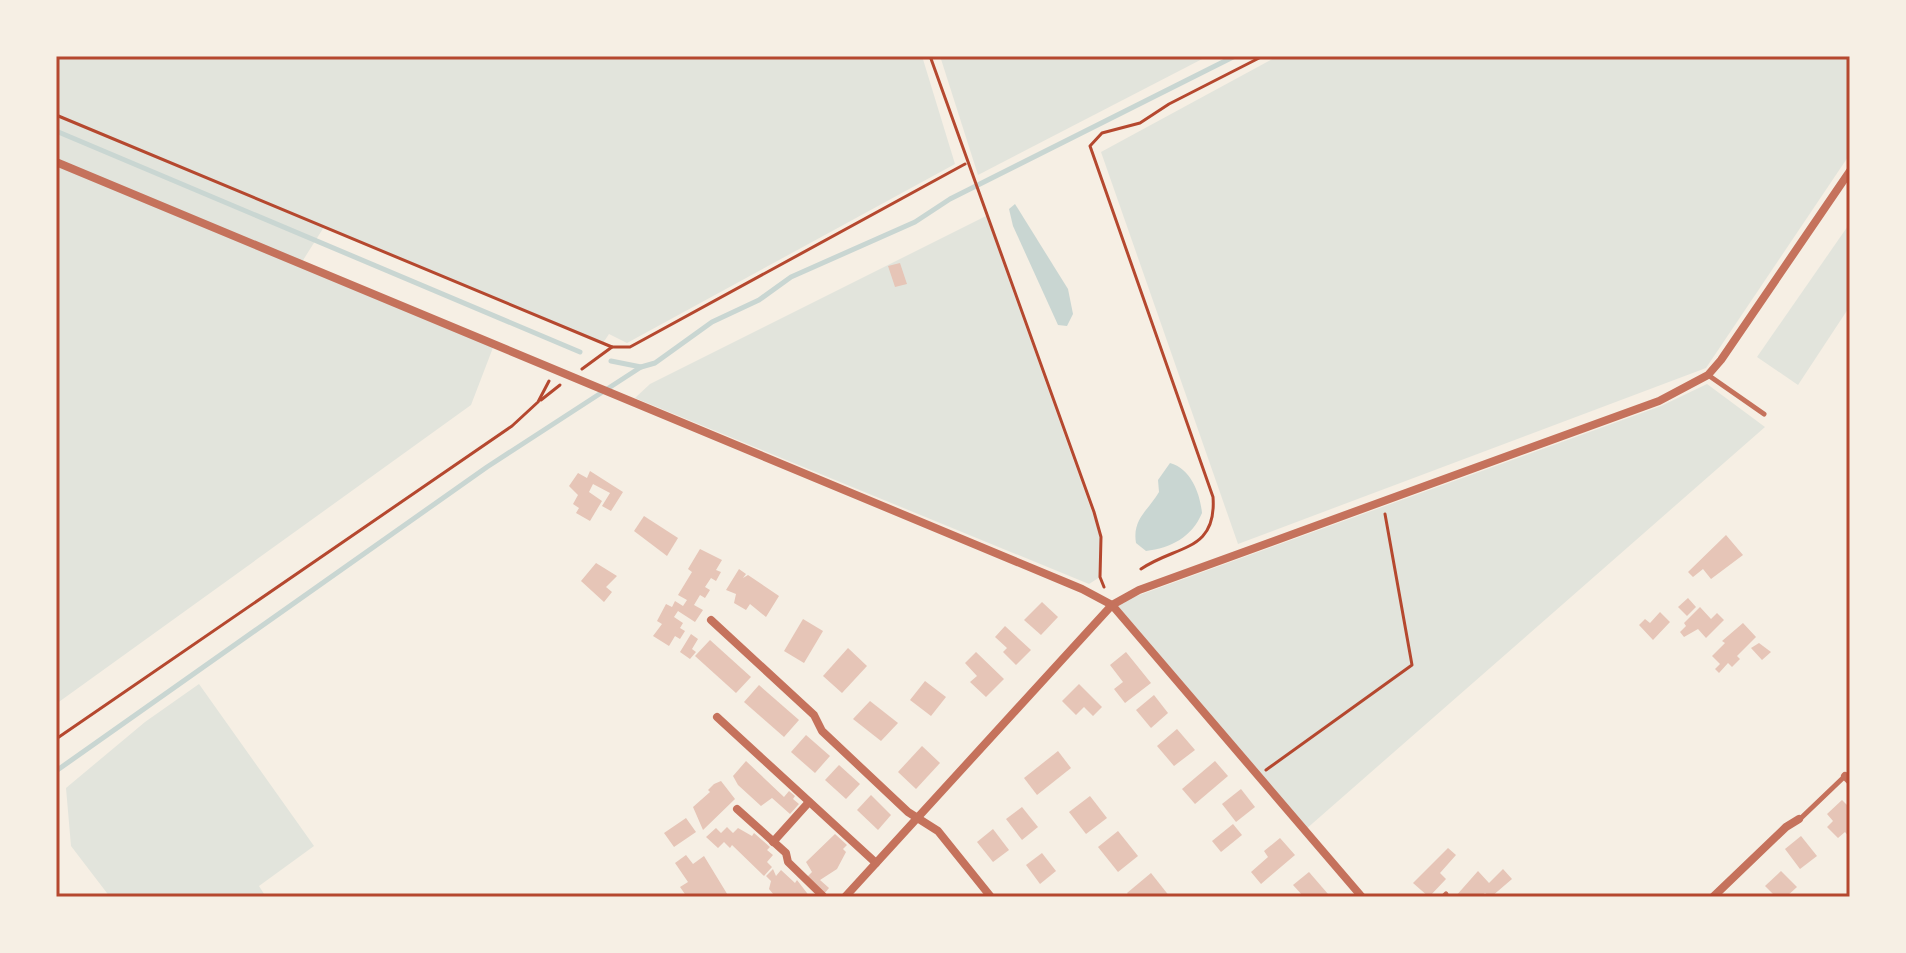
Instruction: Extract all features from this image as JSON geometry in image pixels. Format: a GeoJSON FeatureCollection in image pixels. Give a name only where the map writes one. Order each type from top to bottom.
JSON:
{"type":"FeatureCollection","features":[{"type":"Feature","properties":{"kind":"street"},"geometry":{"type":"LineString","coordinates":[[56,162],[1082,589],[1112,605],[1362,897]]}},
{"type":"Feature","properties":{"kind":"street"},"geometry":{"type":"LineString","coordinates":[[845,897],[1112,605],[1139,590],[1659,401],[1708,375],[1850,171]]}},
{"type":"Feature","properties":{"kind":"street"},"geometry":{"type":"LineString","coordinates":[[711,620],[814,715],[822,731],[918,818],[938,831],[991,897]]}},
{"type":"Feature","properties":{"kind":"street"},"geometry":{"type":"LineString","coordinates":[[717,717],[876,863]]}},
{"type":"Feature","properties":{"kind":"street"},"geometry":{"type":"LineString","coordinates":[[773,842],[809,802]]}},
{"type":"Feature","properties":{"kind":"street"},"geometry":{"type":"LineString","coordinates":[[737,809],[773,842],[824,897]]}},
{"type":"Feature","properties":{"kind":"street"},"geometry":{"type":"LineString","coordinates":[[1713,897],[1786,827],[1799,819]]}},
{"type":"Feature","properties":{"kind":"lane"},"geometry":{"type":"LineString","coordinates":[[1708,375],[1764,414]]}},
{"type":"Feature","properties":{"kind":"lane"},"geometry":{"type":"LineString","coordinates":[[1799,819],[1848,778]]}},
{"type":"Feature","properties":{"kind":"path"},"geometry":{"type":"LineString","coordinates":[[930,56],[971,178],[1094,512],[1101,537],[1100,577],[1112,605]]}},
{"type":"Feature","properties":{"kind":"path"},"geometry":{"type":"LineString","coordinates":[[1141,569],[1202,538],[1215,520],[1213,497],[1090,146],[1102,133],[1140,123],[1169,104],[1263,56]]}},
{"type":"Feature","properties":{"kind":"path"},"geometry":{"type":"LineString","coordinates":[[56,115],[612,347],[630,347],[966,163]]}},
{"type":"Feature","properties":{"kind":"path"},"geometry":{"type":"LineString","coordinates":[[56,739],[512,426],[538,402],[612,347]]}},
{"type":"Feature","properties":{"kind":"path"},"geometry":{"type":"LineString","coordinates":[[538,402],[554,370]]}},
{"type":"Feature","properties":{"kind":"path"},"geometry":{"type":"LineString","coordinates":[[1259,775],[1412,665],[1383,502]]}},
{"type":"Feature","properties":{"kind":"shaded area"},"geometry":{"type":"Polygon","coordinates":[[[56,56],[922,56],[955,164],[627,343],[609,334],[603,343],[324,227],[300,265],[494,345],[471,405],[56,704],[56,56]]]}},
{"type":"Feature","properties":{"kind":"shaded area"},"geometry":{"type":"Polygon","coordinates":[[[940,56],[1208,56],[978,175],[940,56]]]}},
{"type":"Feature","properties":{"kind":"shaded area"},"geometry":{"type":"Polygon","coordinates":[[[1278,56],[1850,56],[1850,154],[1706,368],[1238,544],[1101,152],[1278,56]]]}},
{"type":"Feature","properties":{"kind":"shaded area"},"geometry":{"type":"Polygon","coordinates":[[[1015,204],[1068,289],[1073,314],[1067,326],[1058,325],[1013,226],[1009,209],[1015,204]]]}},
{"type":"Feature","properties":{"kind":"shaded area"},"geometry":{"type":"Polygon","coordinates":[[[986,216],[1101,537],[1100,577],[1089,584],[635,398],[650,384],[986,216]]]}},
{"type":"Feature","properties":{"kind":"shaded area"},"geometry":{"type":"Polygon","coordinates":[[[1850,223],[1850,306],[1798,385],[1757,357],[1850,223]]]}},
{"type":"Feature","properties":{"kind":"shaded area"},"geometry":{"type":"Polygon","coordinates":[[[1707,384],[1765,427],[1305,830],[1112,605],[1661,406],[1707,384]]]}},
{"type":"Feature","properties":{"kind":"shaded area"},"geometry":{"type":"Polygon","coordinates":[[[1170,463],[1189,476],[1202,513],[1193,529],[1180,540],[1146,551],[1136,543],[1136,528],[1159,492],[1158,480],[1170,463]]]}},
{"type":"Feature","properties":{"kind":"shaded area"},"geometry":{"type":"Polygon","coordinates":[[[199,684],[314,846],[259,886],[266,897],[110,897],[71,846],[66,788],[145,722],[199,684]]]}},
{"type":"Feature","properties":{"kind":"building"},"geometry":{"type":"Polygon","coordinates":[[[900,263],[907,284],[895,287],[888,266],[900,263]]]}},
{"type":"Feature","properties":{"kind":"building"},"geometry":{"type":"Polygon","coordinates":[[[590,471],[623,492],[611,511],[602,506],[610,493],[593,484],[589,492],[602,501],[590,521],[576,513],[579,508],[573,504],[578,495],[569,486],[578,473],[587,478],[590,471]]]}},
{"type":"Feature","properties":{"kind":"building"},"geometry":{"type":"Polygon","coordinates":[[[644,516],[678,538],[667,556],[634,531],[644,516]]]}},
{"type":"Feature","properties":{"kind":"building"},"geometry":{"type":"Polygon","coordinates":[[[1726,535],[1743,555],[1711,579],[1703,569],[1693,577],[1688,572],[1726,535]]]}},
{"type":"Feature","properties":{"kind":"building"},"geometry":{"type":"Polygon","coordinates":[[[700,549],[722,560],[716,570],[721,572],[716,581],[711,578],[705,587],[710,590],[705,598],[700,595],[694,605],[703,610],[695,622],[678,611],[674,617],[683,623],[680,628],[685,631],[680,639],[675,636],[669,646],[653,636],[662,624],[657,621],[666,604],[672,607],[675,601],[683,606],[687,600],[678,595],[692,572],[688,569],[700,549]]]}},
{"type":"Feature","properties":{"kind":"building"},"geometry":{"type":"Polygon","coordinates":[[[596,563],[617,576],[606,587],[612,592],[604,602],[581,581],[596,563]]]}},
{"type":"Feature","properties":{"kind":"building"},"geometry":{"type":"Polygon","coordinates":[[[739,569],[746,574],[743,578],[748,575],[779,596],[766,617],[750,604],[746,610],[734,603],[736,594],[726,590],[739,569]]]}},
{"type":"Feature","properties":{"kind":"building"},"geometry":{"type":"Polygon","coordinates":[[[1688,598],[1696,607],[1687,616],[1678,607],[1688,598]]]}},
{"type":"Feature","properties":{"kind":"building"},"geometry":{"type":"Polygon","coordinates":[[[1042,602],[1058,617],[1041,635],[1024,620],[1042,602]]]}},
{"type":"Feature","properties":{"kind":"building"},"geometry":{"type":"Polygon","coordinates":[[[1700,607],[1711,619],[1717,613],[1724,620],[1706,638],[1698,629],[1684,637],[1680,632],[1686,626],[1684,623],[1700,607]]]}},
{"type":"Feature","properties":{"kind":"building"},"geometry":{"type":"Polygon","coordinates":[[[1660,612],[1670,622],[1653,640],[1639,625],[1645,619],[1650,623],[1660,612]]]}},
{"type":"Feature","properties":{"kind":"building"},"geometry":{"type":"Polygon","coordinates":[[[803,619],[823,631],[804,663],[784,651],[803,619]]]}},
{"type":"Feature","properties":{"kind":"building"},"geometry":{"type":"Polygon","coordinates":[[[1743,623],[1756,637],[1737,656],[1740,659],[1732,667],[1728,663],[1719,673],[1715,669],[1720,664],[1712,656],[1725,643],[1722,641],[1743,623]]]}},
{"type":"Feature","properties":{"kind":"building"},"geometry":{"type":"Polygon","coordinates":[[[1005,626],[1031,650],[1016,665],[1003,652],[1007,648],[995,637],[1005,626]]]}},
{"type":"Feature","properties":{"kind":"building"},"geometry":{"type":"Polygon","coordinates":[[[691,634],[698,639],[692,649],[696,652],[690,659],[680,652],[691,634]]]}},
{"type":"Feature","properties":{"kind":"building"},"geometry":{"type":"Polygon","coordinates":[[[710,640],[751,677],[736,693],[695,656],[710,640]]]}},
{"type":"Feature","properties":{"kind":"building"},"geometry":{"type":"Polygon","coordinates":[[[1759,643],[1771,652],[1762,660],[1751,648],[1759,643]]]}},
{"type":"Feature","properties":{"kind":"building"},"geometry":{"type":"Polygon","coordinates":[[[848,648],[867,666],[842,693],[823,676],[848,648]]]}},
{"type":"Feature","properties":{"kind":"building"},"geometry":{"type":"Polygon","coordinates":[[[976,652],[1004,679],[986,697],[970,682],[977,676],[965,663],[976,652]]]}},
{"type":"Feature","properties":{"kind":"building"},"geometry":{"type":"Polygon","coordinates":[[[1126,652],[1151,683],[1125,703],[1114,689],[1123,682],[1110,665],[1126,652]]]}},
{"type":"Feature","properties":{"kind":"building"},"geometry":{"type":"Polygon","coordinates":[[[925,681],[946,697],[931,716],[910,700],[925,681]]]}},
{"type":"Feature","properties":{"kind":"building"},"geometry":{"type":"Polygon","coordinates":[[[1079,684],[1102,707],[1093,716],[1084,707],[1076,715],[1062,701],[1079,684]]]}},
{"type":"Feature","properties":{"kind":"building"},"geometry":{"type":"Polygon","coordinates":[[[759,685],[799,720],[784,737],[744,702],[759,685]]]}},
{"type":"Feature","properties":{"kind":"building"},"geometry":{"type":"Polygon","coordinates":[[[1154,695],[1168,713],[1151,728],[1136,710],[1154,695]]]}},
{"type":"Feature","properties":{"kind":"building"},"geometry":{"type":"Polygon","coordinates":[[[870,701],[898,723],[881,741],[853,719],[870,701]]]}},
{"type":"Feature","properties":{"kind":"building"},"geometry":{"type":"Polygon","coordinates":[[[1177,729],[1195,750],[1174,766],[1157,746],[1177,729]]]}},
{"type":"Feature","properties":{"kind":"building"},"geometry":{"type":"Polygon","coordinates":[[[806,735],[830,756],[815,773],[791,752],[806,735]]]}},
{"type":"Feature","properties":{"kind":"building"},"geometry":{"type":"Polygon","coordinates":[[[922,746],[940,763],[916,789],[898,772],[922,746]]]}},
{"type":"Feature","properties":{"kind":"building"},"geometry":{"type":"Polygon","coordinates":[[[1058,751],[1071,768],[1037,795],[1024,778],[1058,751]]]}},
{"type":"Feature","properties":{"kind":"building"},"geometry":{"type":"Polygon","coordinates":[[[746,761],[784,797],[789,791],[795,796],[793,799],[799,804],[790,814],[772,798],[761,806],[738,785],[733,776],[746,761]]]}},
{"type":"Feature","properties":{"kind":"building"},"geometry":{"type":"Polygon","coordinates":[[[1215,761],[1228,776],[1195,804],[1182,789],[1215,761]]]}},
{"type":"Feature","properties":{"kind":"building"},"geometry":{"type":"Polygon","coordinates":[[[839,765],[860,784],[846,799],[825,780],[839,765]]]}},
{"type":"Feature","properties":{"kind":"building"},"geometry":{"type":"Polygon","coordinates":[[[721,781],[735,799],[703,830],[693,807],[710,792],[708,790],[714,784],[721,781]]]}},
{"type":"Feature","properties":{"kind":"building"},"geometry":{"type":"Polygon","coordinates":[[[1241,789],[1255,807],[1236,822],[1222,804],[1241,789]]]}},
{"type":"Feature","properties":{"kind":"building"},"geometry":{"type":"Polygon","coordinates":[[[871,795],[891,815],[878,830],[857,810],[871,795]]]}},
{"type":"Feature","properties":{"kind":"building"},"geometry":{"type":"Polygon","coordinates":[[[1090,796],[1107,818],[1086,834],[1069,812],[1090,796]]]}},
{"type":"Feature","properties":{"kind":"building"},"geometry":{"type":"Polygon","coordinates":[[[1842,800],[1850,808],[1850,838],[1845,832],[1838,838],[1827,827],[1833,821],[1827,814],[1842,800]]]}},
{"type":"Feature","properties":{"kind":"building"},"geometry":{"type":"Polygon","coordinates":[[[1022,807],[1038,827],[1022,840],[1006,819],[1022,807]]]}},
{"type":"Feature","properties":{"kind":"building"},"geometry":{"type":"Polygon","coordinates":[[[686,818],[696,832],[674,847],[664,833],[686,818]]]}},
{"type":"Feature","properties":{"kind":"building"},"geometry":{"type":"Polygon","coordinates":[[[1233,824],[1242,835],[1221,852],[1212,841],[1233,824]]]}},
{"type":"Feature","properties":{"kind":"building"},"geometry":{"type":"Polygon","coordinates":[[[727,827],[733,833],[738,828],[752,836],[754,833],[770,847],[767,850],[773,855],[767,862],[772,867],[764,876],[732,845],[730,848],[724,842],[718,848],[706,837],[716,828],[721,833],[727,827]]]}},
{"type":"Feature","properties":{"kind":"building"},"geometry":{"type":"Polygon","coordinates":[[[993,829],[1009,850],[993,862],[977,842],[993,829]]]}},
{"type":"Feature","properties":{"kind":"building"},"geometry":{"type":"Polygon","coordinates":[[[1118,831],[1138,856],[1118,872],[1098,847],[1118,831]]]}},
{"type":"Feature","properties":{"kind":"building"},"geometry":{"type":"Polygon","coordinates":[[[835,834],[847,845],[843,849],[846,852],[837,869],[820,880],[829,888],[824,894],[806,878],[812,872],[806,862],[835,834]]]}},
{"type":"Feature","properties":{"kind":"building"},"geometry":{"type":"Polygon","coordinates":[[[1801,836],[1817,856],[1800,869],[1785,849],[1801,836]]]}},
{"type":"Feature","properties":{"kind":"building"},"geometry":{"type":"Polygon","coordinates":[[[1280,838],[1295,855],[1261,884],[1251,872],[1268,857],[1264,851],[1280,838]]]}},
{"type":"Feature","properties":{"kind":"building"},"geometry":{"type":"Polygon","coordinates":[[[1448,848],[1456,855],[1440,873],[1446,879],[1429,897],[1413,883],[1448,848]]]}},
{"type":"Feature","properties":{"kind":"building"},"geometry":{"type":"Polygon","coordinates":[[[1042,853],[1056,871],[1040,884],[1026,865],[1042,853]]]}},
{"type":"Feature","properties":{"kind":"building"},"geometry":{"type":"Polygon","coordinates":[[[686,855],[693,864],[704,856],[729,897],[687,897],[680,887],[688,882],[675,863],[686,855]]]}},
{"type":"Feature","properties":{"kind":"building"},"geometry":{"type":"Polygon","coordinates":[[[773,869],[776,876],[781,870],[795,883],[797,880],[810,897],[774,895],[769,889],[771,881],[766,876],[773,869]]]}},
{"type":"Feature","properties":{"kind":"building"},"geometry":{"type":"Polygon","coordinates":[[[1503,869],[1512,879],[1491,897],[1485,893],[1479,897],[1455,897],[1478,871],[1489,883],[1503,869]]]}},
{"type":"Feature","properties":{"kind":"building"},"geometry":{"type":"Polygon","coordinates":[[[1781,871],[1797,887],[1786,897],[1776,897],[1765,886],[1781,871]]]}},
{"type":"Feature","properties":{"kind":"building"},"geometry":{"type":"Polygon","coordinates":[[[1309,872],[1328,894],[1325,897],[1304,897],[1293,885],[1309,872]]]}},
{"type":"Feature","properties":{"kind":"building"},"geometry":{"type":"Polygon","coordinates":[[[1151,873],[1170,897],[1130,897],[1127,893],[1151,873]]]}},
{"type":"Feature","properties":{"kind":"waterway"},"geometry":{"type":"LineString","coordinates":[[56,771],[487,467],[641,367],[655,363],[712,322],[759,300],[791,277],[915,222],[950,199],[1235,56]]}},
{"type":"Feature","properties":{"kind":"waterway"},"geometry":{"type":"LineString","coordinates":[[56,131],[580,352]]}},
{"type":"Feature","properties":{"kind":"waterway"},"geometry":{"type":"LineString","coordinates":[[611,361],[641,367]]}}]}
